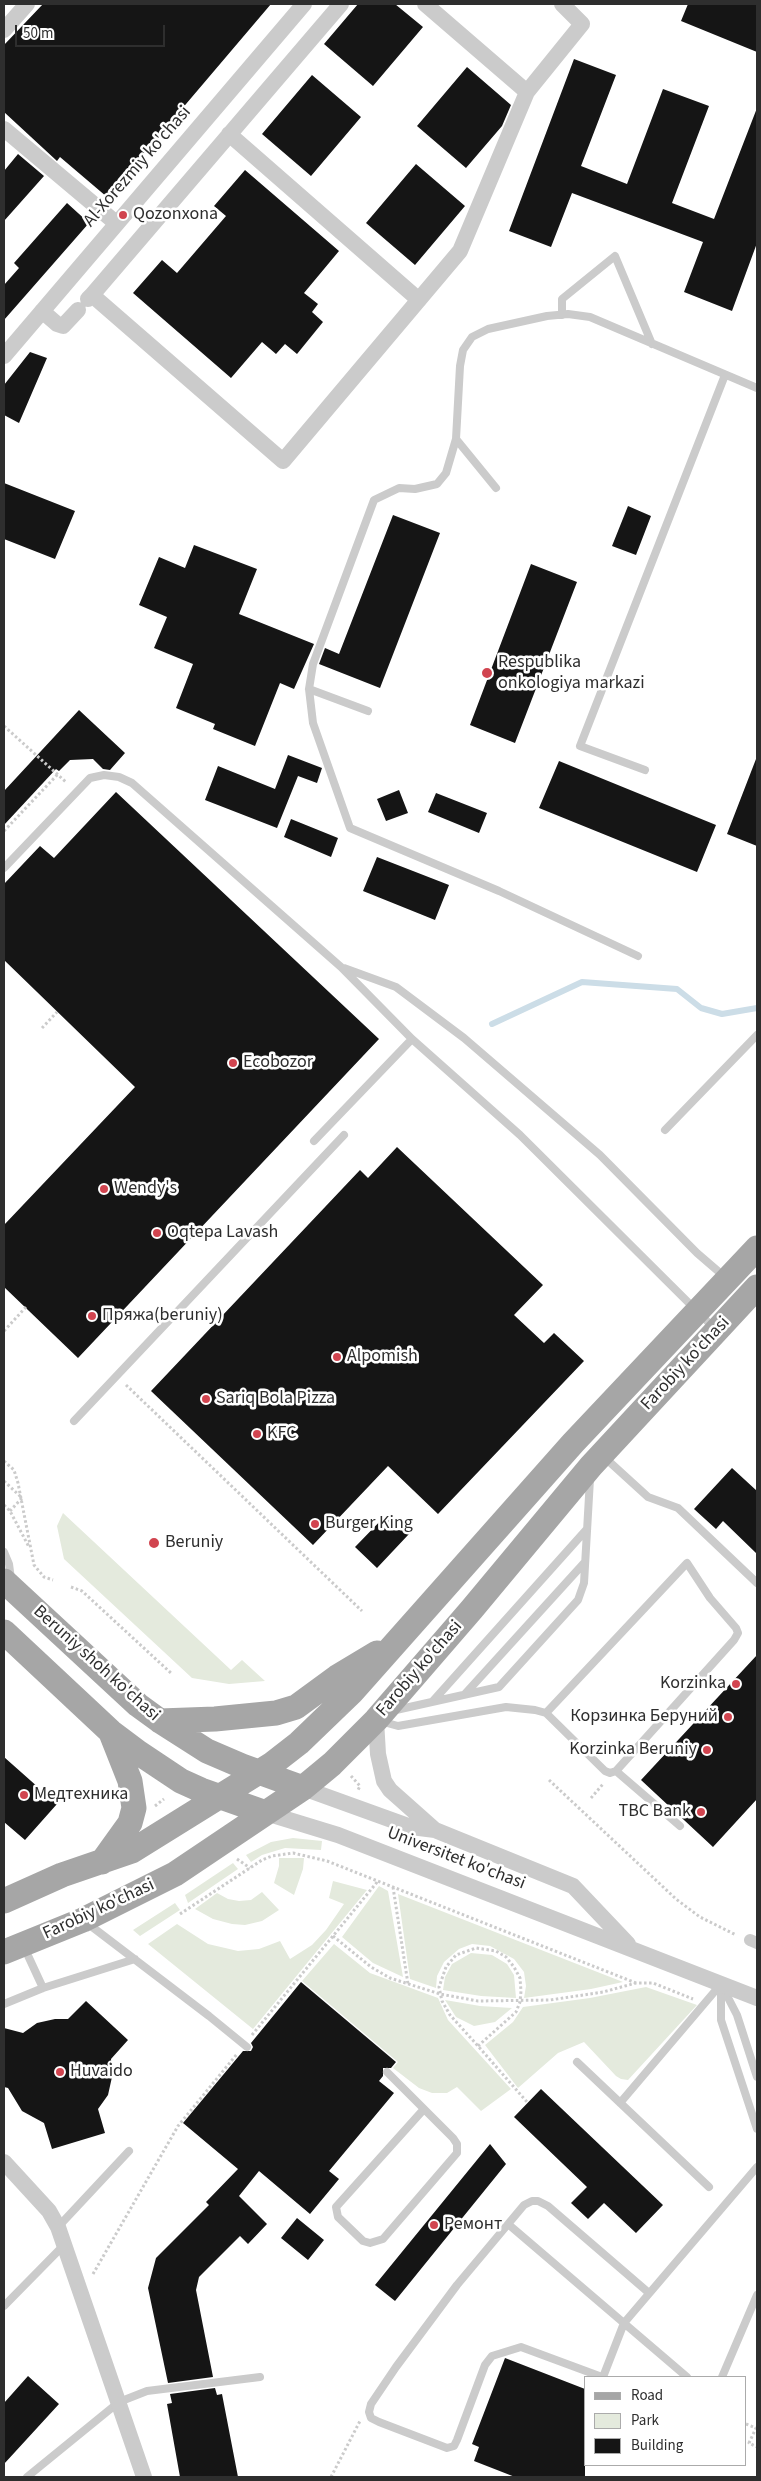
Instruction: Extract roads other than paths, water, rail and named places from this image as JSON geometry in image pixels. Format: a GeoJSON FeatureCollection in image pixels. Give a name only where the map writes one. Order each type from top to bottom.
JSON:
{"type":"FeatureCollection","features":[{"type":"Feature","properties":{"kind":"main road","name":"Farobiy ko'chasi"},"geometry":{"type":"LineString","coordinates":[[13,1948],[83,1920],[176,1874],[303,1788],[332,1764],[376,1720],[472,1609],[596,1460],[717,1330],[742,1289],[757,1248]]}},
{"type":"Feature","properties":{"kind":"main road","name":"Farobiy ko'chasi"},"geometry":{"type":"LineString","coordinates":[[4,1901],[62,1875],[132,1851],[260,1772],[299,1742],[346,1698],[573,1443],[697,1310],[742,1289]]}},
{"type":"Feature","properties":{"kind":"main road","name":"Beruniy shoh ko'chasi"},"geometry":{"type":"LineString","coordinates":[[8,1584],[138,1705],[160,1722],[207,1750],[303,1788]]}},
{"type":"Feature","properties":{"kind":"main road"},"geometry":{"type":"LineString","coordinates":[[4,1632],[111,1732],[181,1781],[219,1797],[266,1813],[260,1772]]}},
{"type":"Feature","properties":{"kind":"main road"},"geometry":{"type":"LineString","coordinates":[[160,1722],[215,1720],[276,1713],[296,1707],[336,1677],[396,1641]]}},
{"type":"Feature","properties":{"kind":"main road"},"geometry":{"type":"LineString","coordinates":[[102,1862],[130,1823],[134,1808],[130,1780],[111,1732]]}},
{"type":"Feature","properties":{"kind":"street"},"geometry":{"type":"LineString","coordinates":[[4,30],[27,4]]}},
{"type":"Feature","properties":{"kind":"street","name":"Al-Xorezmiy ko'chasi"},"geometry":{"type":"LineString","coordinates":[[4,356],[304,4]]}},
{"type":"Feature","properties":{"kind":"street"},"geometry":{"type":"LineString","coordinates":[[42,311],[57,324],[64,326],[341,4]]}},
{"type":"Feature","properties":{"kind":"street"},"geometry":{"type":"LineString","coordinates":[[425,4],[527,92]]}},
{"type":"Feature","properties":{"kind":"street"},"geometry":{"type":"LineString","coordinates":[[86,301],[284,460],[460,251],[527,92],[582,24],[562,4]]}},
{"type":"Feature","properties":{"kind":"street"},"geometry":{"type":"LineString","coordinates":[[4,129],[116,223]]}},
{"type":"Feature","properties":{"kind":"street"},"geometry":{"type":"LineString","coordinates":[[229,134],[419,300]]}},
{"type":"Feature","properties":{"kind":"street"},"geometry":{"type":"LineString","coordinates":[[376,1720],[378,1754],[384,1781],[390,1790],[435,1830]]}},
{"type":"Feature","properties":{"kind":"street","name":"Universitet ko'chasi"},"geometry":{"type":"LineString","coordinates":[[303,1788],[411,1827],[435,1830],[573,1886],[631,1947]]}},
{"type":"Feature","properties":{"kind":"street","name":"Universitet ko'chasi"},"geometry":{"type":"LineString","coordinates":[[266,1813],[338,1835],[631,1947],[757,1998]]}},
{"type":"Feature","properties":{"kind":"street"},"geometry":{"type":"LineString","coordinates":[[4,2162],[49,2211],[66,2244],[144,2477]]}},
{"type":"Feature","properties":{"kind":"lane"},"geometry":{"type":"LineString","coordinates":[[562,315],[562,299],[615,256],[652,344]]}},
{"type":"Feature","properties":{"kind":"lane"},"geometry":{"type":"LineString","coordinates":[[638,956],[499,891],[350,828],[313,724],[309,689],[313,664],[323,632],[374,500],[400,488],[415,489],[437,484],[446,473],[456,439],[460,366],[464,350],[472,337],[488,329],[547,316],[590,317],[757,388]]}},
{"type":"Feature","properties":{"kind":"lane"},"geometry":{"type":"LineString","coordinates":[[645,770],[580,746],[725,375]]}},
{"type":"Feature","properties":{"kind":"lane"},"geometry":{"type":"LineString","coordinates":[[456,439],[496,488]]}},
{"type":"Feature","properties":{"kind":"lane"},"geometry":{"type":"LineString","coordinates":[[309,689],[368,710]]}},
{"type":"Feature","properties":{"kind":"lane"},"geometry":{"type":"LineString","coordinates":[[4,868],[90,778],[104,775],[119,777],[132,783],[341,967],[412,1039],[520,1135],[717,1330]]}},
{"type":"Feature","properties":{"kind":"lane"},"geometry":{"type":"LineString","coordinates":[[341,967],[396,987],[464,1038],[600,1155],[697,1253],[742,1289]]}},
{"type":"Feature","properties":{"kind":"lane"},"geometry":{"type":"LineString","coordinates":[[665,1130],[757,1036]]}},
{"type":"Feature","properties":{"kind":"lane"},"geometry":{"type":"LineString","coordinates":[[314,1142],[412,1039]]}},
{"type":"Feature","properties":{"kind":"lane"},"geometry":{"type":"LineString","coordinates":[[74,1421],[344,1135]]}},
{"type":"Feature","properties":{"kind":"lane"},"geometry":{"type":"LineString","coordinates":[[376,1720],[398,1708],[494,1688],[504,1683],[578,1600],[584,1584],[587,1529],[596,1460],[648,1497],[678,1508],[757,1583]]}},
{"type":"Feature","properties":{"kind":"lane"},"geometry":{"type":"LineString","coordinates":[[433,1701],[587,1529]]}},
{"type":"Feature","properties":{"kind":"lane"},"geometry":{"type":"LineString","coordinates":[[4,1552],[9,1564],[8,1584]]}},
{"type":"Feature","properties":{"kind":"lane"},"geometry":{"type":"LineString","coordinates":[[465,1694],[585,1562]]}},
{"type":"Feature","properties":{"kind":"lane"},"geometry":{"type":"LineString","coordinates":[[376,1720],[398,1726],[506,1707],[524,1708],[546,1713],[605,1771],[610,1773],[616,1771],[734,1640],[738,1633],[687,1563],[546,1713]]}},
{"type":"Feature","properties":{"kind":"lane"},"geometry":{"type":"LineString","coordinates":[[616,1771],[680,1826]]}},
{"type":"Feature","properties":{"kind":"lane"},"geometry":{"type":"LineString","coordinates":[[83,1920],[245,2046]]}},
{"type":"Feature","properties":{"kind":"lane"},"geometry":{"type":"LineString","coordinates":[[13,1948],[43,1988]]}},
{"type":"Feature","properties":{"kind":"lane"},"geometry":{"type":"LineString","coordinates":[[4,2004],[43,1988],[135,1959]]}},
{"type":"Feature","properties":{"kind":"lane"},"geometry":{"type":"LineString","coordinates":[[620,2103],[706,2004],[721,1984]]}},
{"type":"Feature","properties":{"kind":"lane"},"geometry":{"type":"LineString","coordinates":[[721,1984],[737,2015],[757,2077]]}},
{"type":"Feature","properties":{"kind":"lane"},"geometry":{"type":"LineString","coordinates":[[721,1984],[721,2020],[757,2129]]}},
{"type":"Feature","properties":{"kind":"lane"},"geometry":{"type":"LineString","coordinates":[[577,2062],[709,2187]]}},
{"type":"Feature","properties":{"kind":"lane"},"geometry":{"type":"LineString","coordinates":[[387,2072],[424,2109],[457,2144],[455,2158],[383,2239],[370,2243],[363,2241],[338,2217],[336,2207],[424,2109]]}},
{"type":"Feature","properties":{"kind":"lane"},"geometry":{"type":"LineString","coordinates":[[58,2227],[128,2151]]}},
{"type":"Feature","properties":{"kind":"lane"},"geometry":{"type":"LineString","coordinates":[[602,2376],[624,2323],[757,2167]]}},
{"type":"Feature","properties":{"kind":"lane"},"geometry":{"type":"LineString","coordinates":[[599,2376],[521,2347],[492,2356],[485,2365],[457,2440],[454,2446],[447,2448],[379,2422],[371,2418],[369,2412],[371,2404],[396,2367],[457,2285],[524,2205],[532,2201],[538,2201],[548,2206],[648,2293]]}},
{"type":"Feature","properties":{"kind":"lane"},"geometry":{"type":"LineString","coordinates":[[508,2224],[686,2376]]}},
{"type":"Feature","properties":{"kind":"lane"},"geometry":{"type":"LineString","coordinates":[[4,2306],[66,2244]]}},
{"type":"Feature","properties":{"kind":"lane"},"geometry":{"type":"LineString","coordinates":[[722,2376],[757,2295]]}},
{"type":"Feature","properties":{"kind":"lane"},"geometry":{"type":"LineString","coordinates":[[27,2477],[119,2402],[147,2391],[260,2377]]}},
{"type":"Feature","properties":{"kind":"waterway"},"geometry":{"type":"LineString","coordinates":[[492,1024],[582,982],[677,989],[701,1008],[722,1014],[757,1008]]}},
{"type":"Feature","properties":{"kind":"place","name":"Qozonxona"},"geometry":{"type":"Point","coordinates":[123,215]}},
{"type":"Feature","properties":{"kind":"place","name":"Respublika onkologiya markazi"},"geometry":{"type":"Point","coordinates":[487,673]}},
{"type":"Feature","properties":{"kind":"place","name":"Ecobozor"},"geometry":{"type":"Point","coordinates":[233,1063]}},
{"type":"Feature","properties":{"kind":"place","name":"Wendy's"},"geometry":{"type":"Point","coordinates":[104,1189]}},
{"type":"Feature","properties":{"kind":"place","name":"Oqtepa Lavash"},"geometry":{"type":"Point","coordinates":[157,1233]}},
{"type":"Feature","properties":{"kind":"place","name":"Пряжа(beruniy)"},"geometry":{"type":"Point","coordinates":[92,1316]}},
{"type":"Feature","properties":{"kind":"place","name":"Alpomish"},"geometry":{"type":"Point","coordinates":[337,1357]}},
{"type":"Feature","properties":{"kind":"place","name":"Sariq Bola Pizza"},"geometry":{"type":"Point","coordinates":[206,1399]}},
{"type":"Feature","properties":{"kind":"place","name":"KFC"},"geometry":{"type":"Point","coordinates":[257,1434]}},
{"type":"Feature","properties":{"kind":"place","name":"Burger King"},"geometry":{"type":"Point","coordinates":[315,1524]}},
{"type":"Feature","properties":{"kind":"place","name":"Beruniy"},"geometry":{"type":"Point","coordinates":[154,1543]}},
{"type":"Feature","properties":{"kind":"place","name":"Korzinka"},"geometry":{"type":"Point","coordinates":[736,1684]}},
{"type":"Feature","properties":{"kind":"place","name":"Корзинка Беруний"},"geometry":{"type":"Point","coordinates":[728,1717]}},
{"type":"Feature","properties":{"kind":"place","name":"Korzinka Beruniy"},"geometry":{"type":"Point","coordinates":[707,1750]}},
{"type":"Feature","properties":{"kind":"place","name":"Медтехника"},"geometry":{"type":"Point","coordinates":[24,1795]}},
{"type":"Feature","properties":{"kind":"place","name":"TBC Bank"},"geometry":{"type":"Point","coordinates":[701,1812]}},
{"type":"Feature","properties":{"kind":"place","name":"Huvaido"},"geometry":{"type":"Point","coordinates":[60,2072]}},
{"type":"Feature","properties":{"kind":"place","name":"Ремонт"},"geometry":{"type":"Point","coordinates":[434,2225]}}]}
